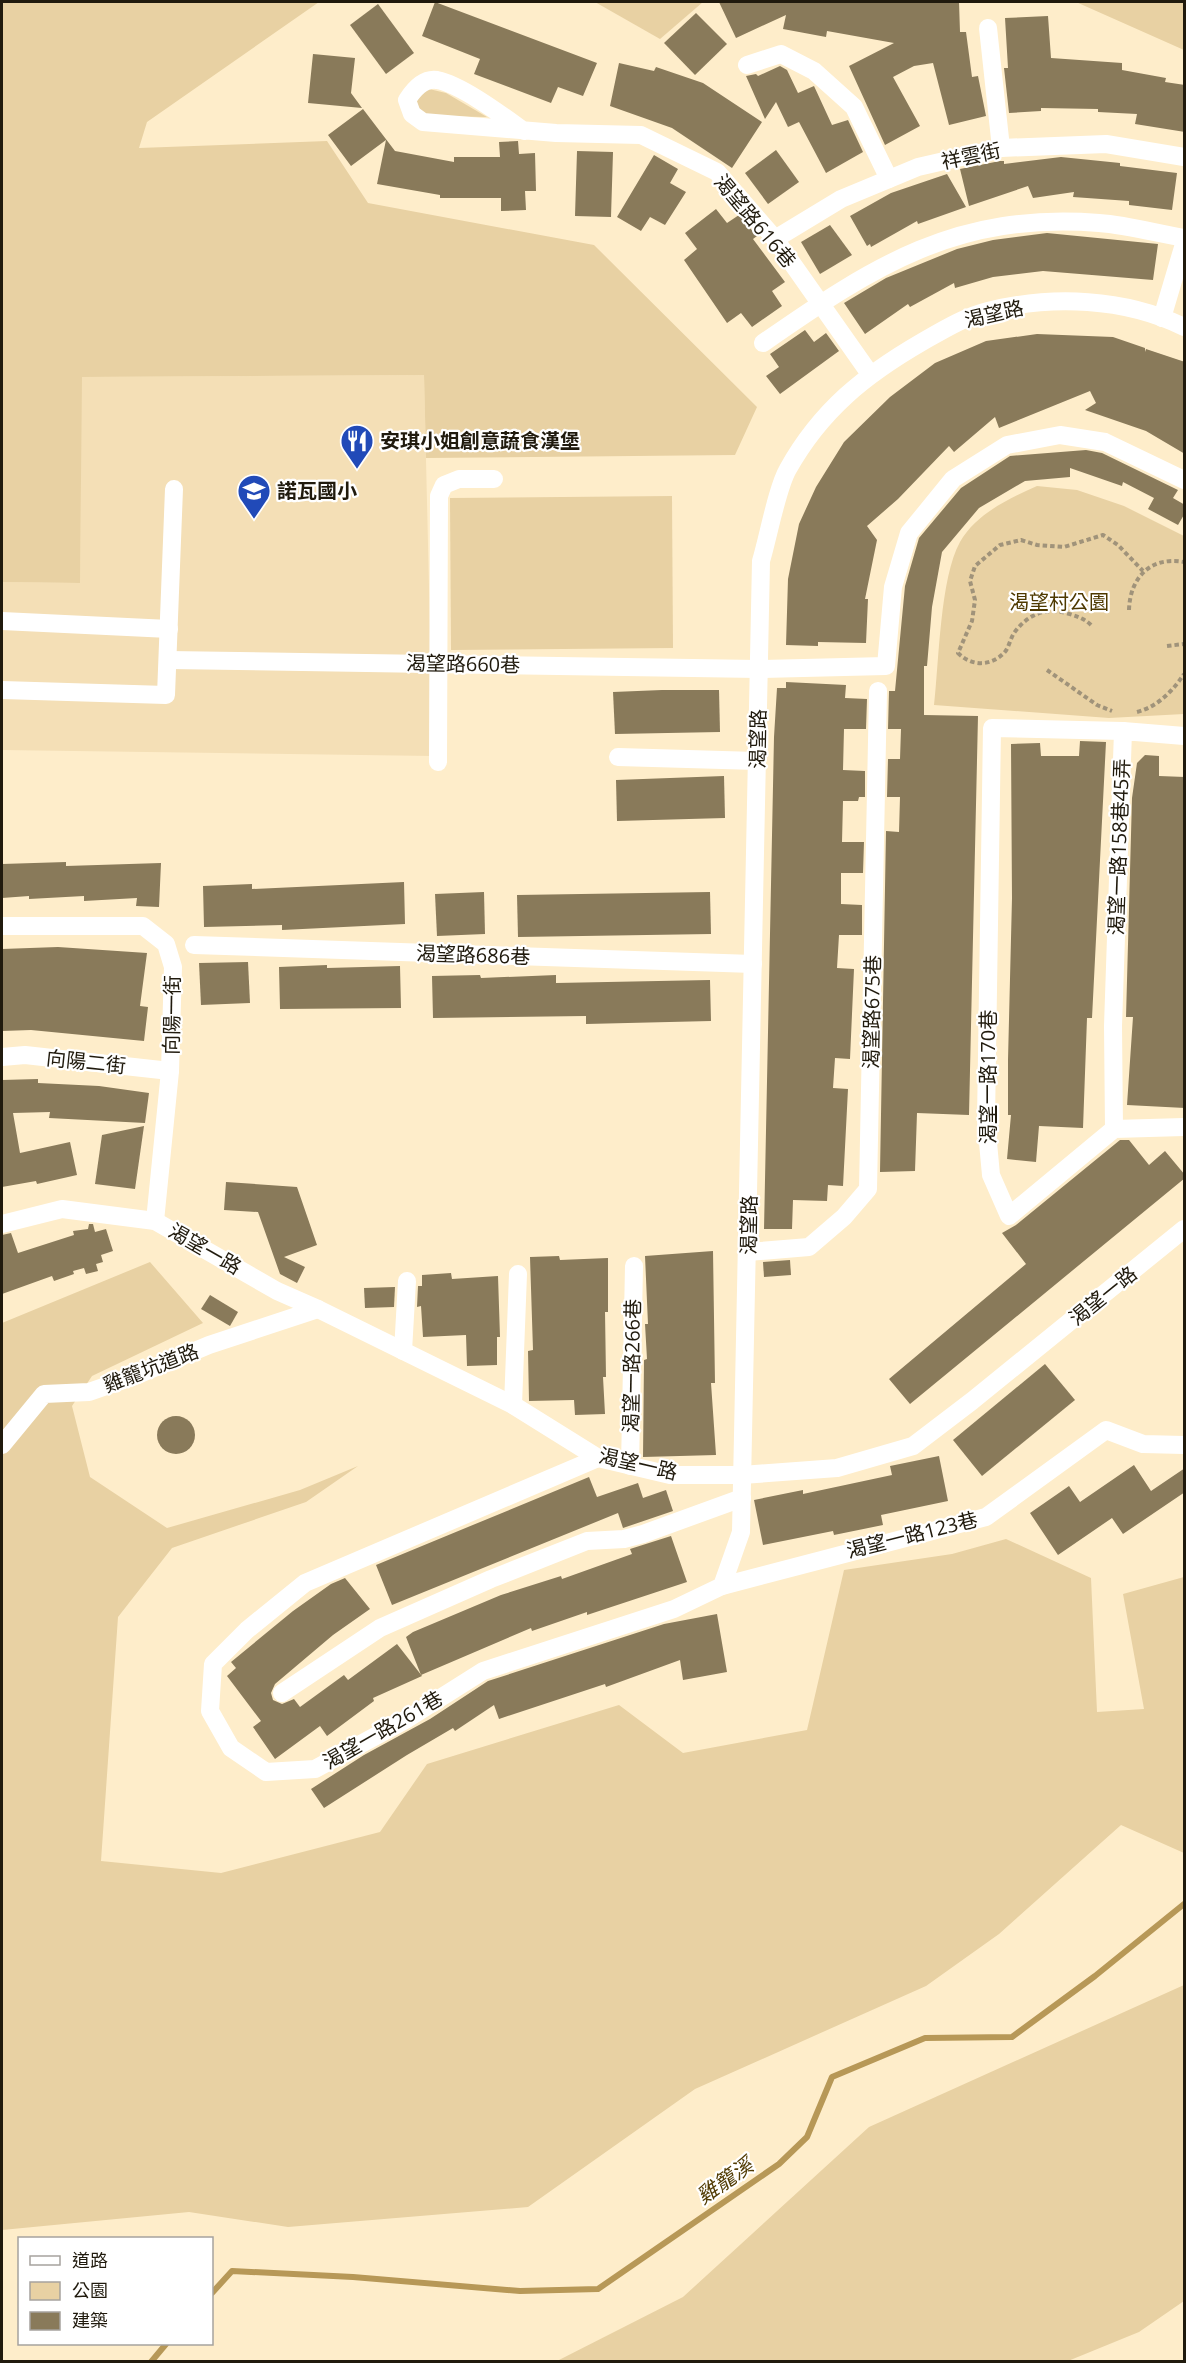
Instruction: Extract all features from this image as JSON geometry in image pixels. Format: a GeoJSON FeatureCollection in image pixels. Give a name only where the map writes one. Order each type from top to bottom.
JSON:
{"type":"FeatureCollection","features":[{"type":"Feature","properties":{"kind":"street"},"geometry":{"type":"LineString","coordinates":[[988,28],[1001,148]]}},
{"type":"Feature","properties":{"kind":"street"},"geometry":{"type":"LineString","coordinates":[[747,65],[781,54],[814,72],[854,107],[889,179]]}},
{"type":"Feature","properties":{"kind":"street","name":"渴望路616巷"},"geometry":{"type":"LineString","coordinates":[[524,131],[487,105],[437,80],[420,85],[407,100],[412,114],[423,122],[524,131],[641,135],[717,172],[775,239],[870,374]]}},
{"type":"Feature","properties":{"kind":"street","name":"祥雲街"},"geometry":{"type":"LineString","coordinates":[[775,239],[841,199],[918,167],[1001,148],[1106,144],[1185,157]]}},
{"type":"Feature","properties":{"kind":"street"},"geometry":{"type":"LineString","coordinates":[[763,343],[820,303],[891,262],[943,239],[1002,224],[1099,223],[1185,238]]}},
{"type":"Feature","properties":{"kind":"street"},"geometry":{"type":"LineString","coordinates":[[1162,318],[1185,244]]}},
{"type":"Feature","properties":{"kind":"street","name":"渴望路"},"geometry":{"type":"LineString","coordinates":[[742,1475],[762,561],[787,471],[835,404],[870,374],[956,323],[988,311],[1064,301],[1129,306],[1185,327]]}},
{"type":"Feature","properties":{"kind":"street","name":"渴望路660巷"},"geometry":{"type":"LineString","coordinates":[[168,660],[759,669],[886,666],[893,587],[909,533],[953,479],[1007,445],[1060,435],[1105,442],[1185,480]]}},
{"type":"Feature","properties":{"kind":"street"},"geometry":{"type":"LineString","coordinates":[[438,762],[439,496],[444,485],[459,479],[494,479]]}},
{"type":"Feature","properties":{"kind":"street"},"geometry":{"type":"LineString","coordinates":[[2,690],[166,695],[174,489]]}},
{"type":"Feature","properties":{"kind":"street"},"geometry":{"type":"LineString","coordinates":[[2,621],[169,628]]}},
{"type":"Feature","properties":{"kind":"street","name":"渴望路675巷"},"geometry":{"type":"LineString","coordinates":[[748,1252],[809,1247],[844,1217],[868,1189],[878,691]]}},
{"type":"Feature","properties":{"kind":"street","name":"渴望一路170巷"},"geometry":{"type":"LineString","coordinates":[[1114,1129],[1009,1216],[991,1175],[986,1121],[992,728],[1123,731]]}},
{"type":"Feature","properties":{"kind":"street","name":"渴望一路158巷45弄"},"geometry":{"type":"LineString","coordinates":[[1114,1129],[1113,1026],[1123,731],[1185,736]]}},
{"type":"Feature","properties":{"kind":"street"},"geometry":{"type":"LineString","coordinates":[[618,757],[757,761]]}},
{"type":"Feature","properties":{"kind":"street","name":"向陽一街"},"geometry":{"type":"LineString","coordinates":[[2,926],[142,926],[166,944],[173,967],[170,1071],[155,1221]]}},
{"type":"Feature","properties":{"kind":"street","name":"渴望路686巷"},"geometry":{"type":"LineString","coordinates":[[194,945],[753,964]]}},
{"type":"Feature","properties":{"kind":"street","name":"向陽二街"},"geometry":{"type":"LineString","coordinates":[[2,1057],[25,1055],[170,1071]]}},
{"type":"Feature","properties":{"kind":"street"},"geometry":{"type":"LineString","coordinates":[[1114,1129],[1185,1127]]}},
{"type":"Feature","properties":{"kind":"street","name":"渴望一路"},"geometry":{"type":"LineString","coordinates":[[2,1224],[63,1209],[155,1221],[277,1291],[513,1405],[598,1458],[670,1475],[742,1475],[837,1468],[913,1446],[1185,1229]]}},
{"type":"Feature","properties":{"kind":"street","name":"渴望一路266巷"},"geometry":{"type":"LineString","coordinates":[[630,1466],[634,1266]]}},
{"type":"Feature","properties":{"kind":"street"},"geometry":{"type":"LineString","coordinates":[[513,1405],[518,1274]]}},
{"type":"Feature","properties":{"kind":"street"},"geometry":{"type":"LineString","coordinates":[[403,1351],[406,1281]]}},
{"type":"Feature","properties":{"kind":"street","name":"雞籠坑道路"},"geometry":{"type":"LineString","coordinates":[[2,1445],[44,1394],[89,1392],[135,1376],[209,1345],[318,1309]]}},
{"type":"Feature","properties":{"kind":"street","name":"渴望一路123巷"},"geometry":{"type":"LineString","coordinates":[[722,1586],[986,1517],[1106,1430],[1143,1444],[1185,1444]]}},
{"type":"Feature","properties":{"kind":"street","name":"渴望一路261巷"},"geometry":{"type":"LineString","coordinates":[[598,1458],[305,1583],[247,1630],[213,1664],[210,1712],[231,1748],[266,1772],[315,1769],[406,1719],[483,1671],[674,1609],[722,1586]]}},
{"type":"Feature","properties":{"kind":"street"},"geometry":{"type":"LineString","coordinates":[[722,1586],[741,1532],[742,1475]]}},
{"type":"Feature","properties":{"kind":"street"},"geometry":{"type":"LineString","coordinates":[[282,1693],[380,1628],[491,1579],[587,1541],[624,1539],[643,1534],[742,1498]]}},
{"type":"Feature","properties":{"kind":"path"},"geometry":{"type":"LineString","coordinates":[[1091,625],[1085,619],[1055,610],[1032,614],[1014,633],[1004,653],[986,664],[967,661],[958,653],[972,621],[975,600],[970,581],[975,566],[1000,545],[1021,540],[1037,545],[1064,547],[1103,535],[1118,545],[1143,571]]}},
{"type":"Feature","properties":{"kind":"path"},"geometry":{"type":"LineString","coordinates":[[1129,610],[1129,596],[1134,582],[1143,571],[1155,563],[1169,560],[1185,562]]}},
{"type":"Feature","properties":{"kind":"path"},"geometry":{"type":"LineString","coordinates":[[1167,646],[1185,644]]}},
{"type":"Feature","properties":{"kind":"path"},"geometry":{"type":"LineString","coordinates":[[1047,670],[1097,705],[1117,713]]}},
{"type":"Feature","properties":{"kind":"path"},"geometry":{"type":"LineString","coordinates":[[1134,713],[1147,710],[1166,696],[1185,674]]}},
{"type":"Feature","properties":{"kind":"shaded area","name":"諾瓦國小"},"geometry":{"type":"Polygon","coordinates":[[[424,375],[433,756],[2,750],[2,582],[80,583],[81,377],[424,375]]]}},
{"type":"Feature","properties":{"kind":"green space"},"geometry":{"type":"Polygon","coordinates":[[[2,2],[319,2],[147,122],[139,148],[327,141],[368,203],[594,245],[757,407],[735,455],[426,458],[424,375],[82,377],[80,583],[2,582],[2,2]]]}},
{"type":"Feature","properties":{"kind":"green space"},"geometry":{"type":"Polygon","coordinates":[[[595,2],[703,2],[660,39],[595,2]]]}},
{"type":"Feature","properties":{"kind":"green space"},"geometry":{"type":"Polygon","coordinates":[[[1076,2],[1184,2],[1184,50],[1076,2]]]}},
{"type":"Feature","properties":{"kind":"green space"},"geometry":{"type":"Polygon","coordinates":[[[429,89],[446,93],[487,117],[427,116],[416,105],[419,94],[429,89]]]}},
{"type":"Feature","properties":{"kind":"green space","name":"渴望村公園"},"geometry":{"type":"Polygon","coordinates":[[[1037,486],[1077,490],[1124,506],[1184,536],[1184,714],[1109,718],[934,705],[944,598],[953,558],[960,542],[984,515],[1004,502],[1037,486]]]}},
{"type":"Feature","properties":{"kind":"green space"},"geometry":{"type":"Polygon","coordinates":[[[672,496],[673,648],[451,650],[450,498],[672,496]]]}},
{"type":"Feature","properties":{"kind":"green space"},"geometry":{"type":"Polygon","coordinates":[[[150,1262],[203,1323],[92,1376],[72,1406],[90,1477],[167,1528],[300,1490],[358,1466],[306,1502],[172,1548],[118,1617],[101,1861],[221,1873],[380,1832],[427,1764],[619,1705],[683,1753],[807,1730],[844,1570],[952,1554],[1006,1539],[1091,1578],[1097,1712],[1144,1709],[1123,1594],[1184,1577],[1184,1853],[1121,1825],[999,1934],[926,1986],[695,2089],[528,2207],[288,2227],[189,2212],[2,2230],[2,1323],[150,1262]]]}},
{"type":"Feature","properties":{"kind":"green space"},"geometry":{"type":"Polygon","coordinates":[[[1184,1985],[1184,2301],[1139,2332],[1068,2361],[557,2361],[683,2297],[869,2127],[1184,1985]]]}},
{"type":"Feature","properties":{"kind":"building"},"geometry":{"type":"Polygon","coordinates":[[[435,2],[597,63],[583,96],[558,87],[551,103],[474,74],[480,59],[422,36],[435,2]]]}},
{"type":"Feature","properties":{"kind":"building"},"geometry":{"type":"Polygon","coordinates":[[[719,2],[959,2],[960,32],[966,32],[972,77],[978,76],[986,116],[949,125],[933,63],[914,66],[893,77],[920,126],[885,145],[849,66],[894,43],[827,31],[826,37],[783,29],[786,15],[736,38],[719,2]]]}},
{"type":"Feature","properties":{"kind":"building"},"geometry":{"type":"Polygon","coordinates":[[[378,4],[414,53],[386,74],[350,25],[378,4]]]}},
{"type":"Feature","properties":{"kind":"building"},"geometry":{"type":"Polygon","coordinates":[[[696,13],[727,44],[695,75],[664,43],[696,13]]]}},
{"type":"Feature","properties":{"kind":"building"},"geometry":{"type":"Polygon","coordinates":[[[1048,16],[1051,58],[1122,63],[1122,70],[1166,78],[1165,82],[1185,85],[1185,132],[1135,124],[1137,114],[1098,112],[1098,109],[1041,108],[1041,111],[1009,113],[1004,68],[1008,68],[1005,18],[1048,16]]]}},
{"type":"Feature","properties":{"kind":"building"},"geometry":{"type":"Polygon","coordinates":[[[313,54],[355,58],[351,93],[362,108],[308,103],[313,54]]]}},
{"type":"Feature","properties":{"kind":"building"},"geometry":{"type":"Polygon","coordinates":[[[619,63],[654,71],[656,67],[703,83],[762,122],[732,168],[672,128],[610,106],[619,63]]]}},
{"type":"Feature","properties":{"kind":"building"},"geometry":{"type":"Polygon","coordinates":[[[780,66],[787,70],[798,93],[814,86],[832,125],[848,120],[863,152],[826,173],[799,122],[788,127],[776,102],[765,119],[746,76],[756,74],[758,76],[780,66]]]}},
{"type":"Feature","properties":{"kind":"building"},"geometry":{"type":"Polygon","coordinates":[[[363,109],[395,151],[454,162],[454,157],[500,157],[499,142],[518,141],[519,154],[535,153],[536,191],[525,191],[526,210],[501,211],[501,198],[440,198],[440,195],[377,184],[386,140],[351,166],[328,135],[363,109]]]}},
{"type":"Feature","properties":{"kind":"building"},"geometry":{"type":"Polygon","coordinates":[[[776,150],[799,182],[768,204],[745,173],[776,150]]]}},
{"type":"Feature","properties":{"kind":"building"},"geometry":{"type":"Polygon","coordinates":[[[577,151],[613,152],[611,217],[575,216],[577,151]]]}},
{"type":"Feature","properties":{"kind":"building"},"geometry":{"type":"Polygon","coordinates":[[[654,155],[678,169],[670,183],[686,192],[665,225],[650,217],[641,231],[617,217],[654,155]]]}},
{"type":"Feature","properties":{"kind":"building"},"geometry":{"type":"Polygon","coordinates":[[[1061,157],[1120,163],[1120,166],[1177,173],[1172,210],[1129,205],[1129,201],[1073,197],[1074,192],[1033,198],[1028,186],[969,206],[960,169],[1000,161],[1004,161],[1004,164],[1061,157]]]}},
{"type":"Feature","properties":{"kind":"building"},"geometry":{"type":"Polygon","coordinates":[[[947,174],[966,207],[918,224],[917,221],[871,247],[870,244],[867,246],[850,216],[891,193],[947,174]]]}},
{"type":"Feature","properties":{"kind":"building"},"geometry":{"type":"Polygon","coordinates":[[[716,209],[727,223],[739,215],[757,236],[753,239],[785,282],[772,291],[782,306],[752,327],[741,313],[727,323],[684,260],[697,249],[685,233],[716,209]]]}},
{"type":"Feature","properties":{"kind":"building"},"geometry":{"type":"Polygon","coordinates":[[[830,225],[852,255],[820,274],[801,242],[830,225]]]}},
{"type":"Feature","properties":{"kind":"building"},"geometry":{"type":"Polygon","coordinates":[[[1047,233],[1158,244],[1153,280],[1043,271],[993,277],[955,288],[954,283],[910,307],[908,304],[865,334],[844,303],[886,278],[957,249],[993,240],[1047,233]]]}},
{"type":"Feature","properties":{"kind":"building"},"geometry":{"type":"Polygon","coordinates":[[[805,330],[814,342],[826,333],[839,351],[780,394],[766,376],[779,367],[770,354],[805,330]]]}},
{"type":"Feature","properties":{"kind":"building"},"geometry":{"type":"Polygon","coordinates":[[[1037,334],[1113,337],[1145,348],[1145,352],[1146,349],[1185,362],[1185,454],[1146,431],[1085,410],[1096,403],[1090,391],[999,428],[995,417],[954,452],[949,446],[898,499],[867,526],[877,540],[865,599],[868,599],[866,643],[818,642],[818,646],[786,645],[788,579],[799,524],[816,487],[844,442],[890,397],[935,363],[986,341],[1037,334]]]}},
{"type":"Feature","properties":{"kind":"building"},"geometry":{"type":"Polygon","coordinates":[[[1086,450],[1102,453],[1178,490],[1173,498],[1185,505],[1185,513],[1178,525],[1148,509],[1154,498],[1123,482],[1122,486],[1070,468],[1070,477],[1025,481],[979,508],[942,552],[932,607],[927,666],[924,666],[924,715],[978,716],[969,1115],[917,1113],[915,1171],[880,1172],[886,831],[899,832],[900,797],[887,797],[888,759],[900,759],[901,729],[888,729],[889,691],[895,691],[905,586],[919,538],[961,488],[1010,456],[1086,450]]]}},
{"type":"Feature","properties":{"kind":"building"},"geometry":{"type":"Polygon","coordinates":[[[786,682],[846,685],[845,698],[867,699],[866,729],[844,729],[843,770],[865,771],[865,797],[859,797],[858,801],[843,801],[842,842],[864,842],[863,873],[841,873],[841,904],[862,905],[862,935],[839,935],[837,968],[854,969],[850,1059],[835,1058],[833,1088],[848,1089],[843,1186],[828,1185],[827,1201],[793,1200],[792,1229],[764,1229],[774,737],[777,688],[786,688],[786,682]]]}},
{"type":"Feature","properties":{"kind":"building"},"geometry":{"type":"Polygon","coordinates":[[[719,690],[720,732],[615,734],[613,692],[719,690]]]}},
{"type":"Feature","properties":{"kind":"building"},"geometry":{"type":"Polygon","coordinates":[[[1080,741],[1106,742],[1092,1018],[1087,1018],[1083,1128],[1039,1126],[1036,1162],[1007,1159],[1011,1115],[1008,1115],[1008,1060],[1012,898],[1011,744],[1040,743],[1041,756],[1079,756],[1080,741]]]}},
{"type":"Feature","properties":{"kind":"building"},"geometry":{"type":"Polygon","coordinates":[[[1145,755],[1159,756],[1159,776],[1185,777],[1185,1108],[1127,1105],[1133,1017],[1126,1017],[1132,798],[1137,763],[1145,755]]]}},
{"type":"Feature","properties":{"kind":"building"},"geometry":{"type":"Polygon","coordinates":[[[724,776],[725,818],[617,821],[616,780],[724,776]]]}},
{"type":"Feature","properties":{"kind":"building"},"geometry":{"type":"Polygon","coordinates":[[[66,862],[66,866],[161,863],[159,907],[136,906],[137,898],[84,901],[84,896],[2,898],[2,864],[66,862]]]}},
{"type":"Feature","properties":{"kind":"building"},"geometry":{"type":"Polygon","coordinates":[[[404,882],[405,924],[282,930],[282,925],[204,927],[203,886],[252,884],[252,889],[404,882]]]}},
{"type":"Feature","properties":{"kind":"building"},"geometry":{"type":"Polygon","coordinates":[[[484,892],[485,934],[437,936],[435,894],[484,892]]]}},
{"type":"Feature","properties":{"kind":"building"},"geometry":{"type":"Polygon","coordinates":[[[710,892],[711,934],[518,937],[517,895],[710,892]]]}},
{"type":"Feature","properties":{"kind":"building"},"geometry":{"type":"Polygon","coordinates":[[[58,947],[147,953],[140,1006],[148,1007],[144,1041],[31,1030],[2,1031],[2,949],[58,947]]]}},
{"type":"Feature","properties":{"kind":"building"},"geometry":{"type":"Polygon","coordinates":[[[248,962],[250,1003],[201,1005],[199,963],[248,962]]]}},
{"type":"Feature","properties":{"kind":"building"},"geometry":{"type":"Polygon","coordinates":[[[327,965],[327,968],[400,966],[401,1008],[280,1009],[279,967],[327,965]]]}},
{"type":"Feature","properties":{"kind":"building"},"geometry":{"type":"Polygon","coordinates":[[[480,975],[481,978],[556,975],[556,983],[710,980],[711,1021],[586,1024],[586,1016],[433,1018],[432,976],[480,975]]]}},
{"type":"Feature","properties":{"kind":"building"},"geometry":{"type":"Polygon","coordinates":[[[38,1079],[38,1083],[99,1086],[149,1093],[145,1123],[49,1118],[50,1112],[13,1113],[20,1153],[70,1142],[77,1175],[37,1184],[36,1181],[2,1187],[2,1080],[38,1079]]]}},
{"type":"Feature","properties":{"kind":"building"},"geometry":{"type":"Polygon","coordinates":[[[144,1126],[135,1189],[95,1184],[102,1135],[144,1126]]]}},
{"type":"Feature","properties":{"kind":"building"},"geometry":{"type":"Polygon","coordinates":[[[1120,1140],[1129,1140],[1149,1165],[1165,1151],[1185,1178],[910,1404],[889,1379],[1026,1264],[1002,1233],[1016,1225],[1120,1140]]]}},
{"type":"Feature","properties":{"kind":"building"},"geometry":{"type":"Polygon","coordinates":[[[226,1182],[297,1187],[317,1245],[284,1257],[305,1267],[297,1283],[280,1274],[258,1212],[224,1210],[226,1182]]]}},
{"type":"Feature","properties":{"kind":"building"},"geometry":{"type":"Polygon","coordinates":[[[89,1224],[93,1224],[95,1232],[106,1229],[113,1251],[101,1255],[103,1262],[96,1264],[98,1271],[86,1274],[84,1268],[54,1281],[52,1276],[2,1294],[2,1235],[11,1233],[18,1253],[74,1235],[73,1231],[88,1229],[89,1224]]]}},
{"type":"Feature","properties":{"kind":"building"},"geometry":{"type":"Polygon","coordinates":[[[713,1251],[715,1383],[711,1383],[716,1455],[643,1457],[644,1360],[647,1359],[645,1324],[648,1324],[645,1256],[713,1251]]]}},
{"type":"Feature","properties":{"kind":"building"},"geometry":{"type":"Polygon","coordinates":[[[559,1256],[560,1260],[608,1258],[608,1312],[605,1312],[606,1377],[603,1377],[605,1414],[575,1415],[574,1400],[529,1401],[528,1351],[533,1350],[530,1257],[559,1256]]]}},
{"type":"Feature","properties":{"kind":"building"},"geometry":{"type":"Polygon","coordinates":[[[790,1260],[791,1275],[764,1277],[763,1262],[790,1260]]]}},
{"type":"Feature","properties":{"kind":"building"},"geometry":{"type":"Polygon","coordinates":[[[451,1273],[452,1279],[498,1276],[500,1337],[497,1337],[497,1365],[467,1366],[466,1335],[423,1337],[421,1306],[417,1307],[418,1286],[422,1286],[422,1275],[451,1273]]]}},
{"type":"Feature","properties":{"kind":"building"},"geometry":{"type":"Polygon","coordinates":[[[395,1287],[394,1307],[365,1308],[364,1288],[395,1287]]]}},
{"type":"Feature","properties":{"kind":"building"},"geometry":{"type":"Polygon","coordinates":[[[210,1295],[238,1312],[230,1326],[201,1309],[210,1295]]]}},
{"type":"Feature","properties":{"kind":"building"},"geometry":{"type":"Polygon","coordinates":[[[1045,1364],[1075,1400],[982,1476],[953,1440],[1045,1364]]]}},
{"type":"Feature","properties":{"kind":"building"},"geometry":{"type":"Polygon","coordinates":[[[176,1416],[190,1421],[195,1435],[190,1449],[176,1454],[162,1449],[157,1435],[162,1421],[176,1416]]]}},
{"type":"Feature","properties":{"kind":"building"},"geometry":{"type":"Polygon","coordinates":[[[939,1456],[948,1501],[881,1515],[883,1525],[834,1535],[833,1531],[763,1545],[754,1500],[803,1490],[803,1494],[892,1475],[890,1466],[939,1456]]]}},
{"type":"Feature","properties":{"kind":"building"},"geometry":{"type":"Polygon","coordinates":[[[1134,1465],[1151,1491],[1185,1468],[1185,1492],[1123,1534],[1112,1518],[1058,1555],[1030,1513],[1069,1486],[1080,1502],[1134,1465]]]}},
{"type":"Feature","properties":{"kind":"building"},"geometry":{"type":"Polygon","coordinates":[[[589,1477],[597,1497],[638,1483],[643,1498],[666,1490],[673,1511],[623,1528],[618,1513],[392,1605],[376,1565],[589,1477]]]}},
{"type":"Feature","properties":{"kind":"building"},"geometry":{"type":"Polygon","coordinates":[[[671,1536],[687,1582],[587,1615],[587,1612],[532,1631],[531,1628],[421,1675],[406,1637],[413,1632],[501,1595],[561,1576],[562,1579],[632,1554],[630,1549],[671,1536]]]}},
{"type":"Feature","properties":{"kind":"building"},"geometry":{"type":"Polygon","coordinates":[[[345,1578],[370,1609],[333,1635],[275,1684],[271,1693],[273,1700],[282,1704],[294,1699],[300,1707],[344,1675],[348,1680],[397,1644],[422,1676],[373,1698],[374,1701],[327,1736],[320,1726],[275,1759],[253,1727],[261,1721],[227,1676],[236,1668],[231,1662],[293,1611],[331,1584],[345,1578]]]}},
{"type":"Feature","properties":{"kind":"building"},"geometry":{"type":"Polygon","coordinates":[[[717,1614],[727,1672],[683,1680],[680,1660],[606,1687],[605,1684],[499,1719],[494,1705],[455,1731],[453,1728],[407,1755],[324,1808],[311,1789],[364,1755],[430,1719],[488,1681],[664,1624],[717,1614]]]}},
{"type":"Feature","properties":{"kind":"waterway","name":"雞籠溪"},"geometry":{"type":"LineString","coordinates":[[213,2292],[232,2271],[353,2277],[520,2291],[598,2289],[779,2164],[807,2137],[832,2077],[925,2038],[1012,2037],[1095,1976],[1184,1904]]}},
{"type":"Feature","properties":{"kind":"waterway","name":"雞籠溪"},"geometry":{"type":"LineString","coordinates":[[151,2362],[165,2345]]}},
{"type":"Feature","properties":{"kind":"place","name":"安琪小姐創意蔬食漢堡"},"geometry":{"type":"Point","coordinates":[357,470]}},
{"type":"Feature","properties":{"kind":"place","name":"諾瓦國小"},"geometry":{"type":"Point","coordinates":[254,520]}}]}
